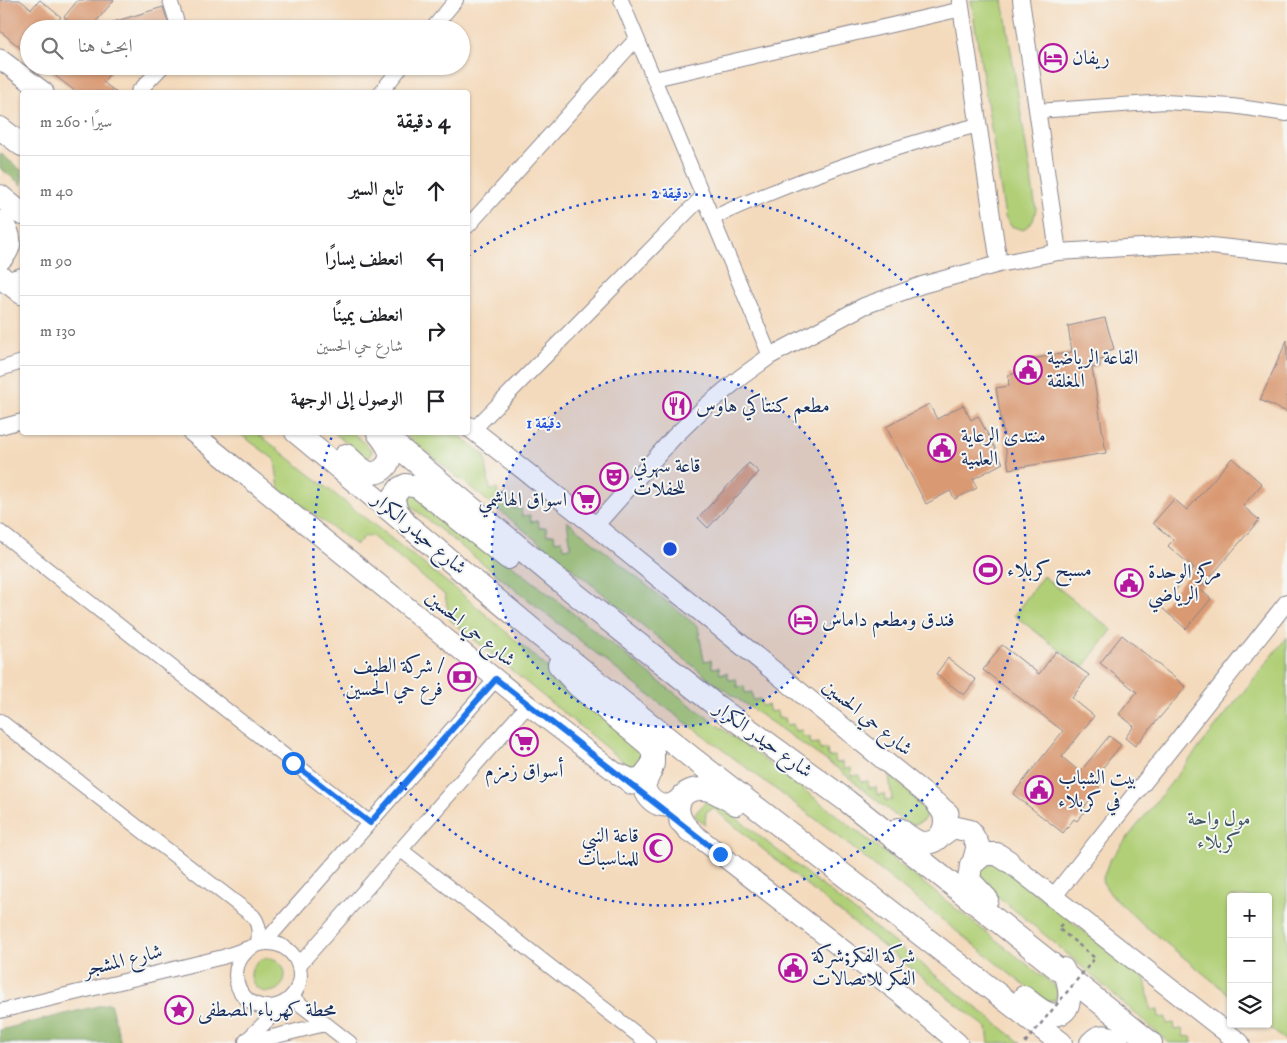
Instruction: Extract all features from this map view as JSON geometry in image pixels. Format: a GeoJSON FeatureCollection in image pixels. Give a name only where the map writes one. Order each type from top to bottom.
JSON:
{"type":"FeatureCollection","features":[{"type":"Feature","properties":{"kind":"highway"},"geometry":{"type":"LineString","coordinates":[[0,128],[20,143]]}},
{"type":"Feature","properties":{"kind":"highway"},"geometry":{"type":"LineString","coordinates":[[0,196],[20,212]]}},
{"type":"Feature","properties":{"kind":"highway"},"geometry":{"type":"LineString","coordinates":[[0,222],[9,234],[10,242],[4,270]]}},
{"type":"Feature","properties":{"kind":"highway","name":"شارع حيدر الكرار"},"geometry":{"type":"LineString","coordinates":[[300,435],[540,635],[775,823],[1061,1043]]}},
{"type":"Feature","properties":{"kind":"highway"},"geometry":{"type":"LineString","coordinates":[[322,435],[364,471],[371,472],[382,470],[389,460],[389,450],[381,435]]}},
{"type":"Feature","properties":{"kind":"highway","name":"شارع حيدر الكرار"},"geometry":{"type":"LineString","coordinates":[[383,435],[578,596],[718,707],[847,801],[1150,1043]]}},
{"type":"Feature","properties":{"kind":"highway"},"geometry":{"type":"LineString","coordinates":[[404,520],[396,511],[393,498],[400,488],[412,484],[536,578],[562,592],[578,596]]}},
{"type":"Feature","properties":{"kind":"highway"},"geometry":{"type":"LineString","coordinates":[[540,635],[556,662],[577,685],[649,745],[654,758],[644,785],[652,800],[662,806],[668,806],[694,790],[708,790],[775,823]]}},
{"type":"Feature","properties":{"kind":"highway"},"geometry":{"type":"LineString","coordinates":[[620,775],[636,780],[642,778],[651,770]]}},
{"type":"Feature","properties":{"kind":"highway"},"geometry":{"type":"LineString","coordinates":[[681,798],[677,810],[678,817],[690,831]]}},
{"type":"Feature","properties":{"kind":"highway"},"geometry":{"type":"LineString","coordinates":[[847,801],[875,812],[916,841],[928,842],[953,827],[970,830],[978,845],[968,875],[972,885],[1047,946],[1054,954],[1066,974],[1070,989],[1068,1004],[1060,1013],[1048,1014],[958,948],[887,909]]}},
{"type":"Feature","properties":{"kind":"highway"},"geometry":{"type":"LineString","coordinates":[[938,805],[942,809],[946,821],[939,837]]}},
{"type":"Feature","properties":{"kind":"highway"},"geometry":{"type":"LineString","coordinates":[[974,860],[984,854],[992,853],[1008,861]]}},
{"type":"Feature","properties":{"kind":"highway"},"geometry":{"type":"LineString","coordinates":[[1091,1043],[1096,1037],[1103,1035],[1110,1036],[1118,1043]]}},
{"type":"Feature","properties":{"kind":"main road"},"geometry":{"type":"LineString","coordinates":[[0,59],[20,74]]}},
{"type":"Feature","properties":{"kind":"main road"},"geometry":{"type":"LineString","coordinates":[[21,75],[41,90]]}},
{"type":"Feature","properties":{"kind":"main road"},"geometry":{"type":"LineString","coordinates":[[4,270],[20,292]]}},
{"type":"Feature","properties":{"kind":"main road","name":"شارع حي الحسين"},"geometry":{"type":"LineString","coordinates":[[470,428],[595,526],[1008,861],[1240,1043]]}},
{"type":"Feature","properties":{"kind":"main road","name":"شارع حي الحسين"},"geometry":{"type":"LineString","coordinates":[[196,435],[528,705],[900,994],[958,1043]]}},
{"type":"Feature","properties":{"kind":"street"},"geometry":{"type":"LineString","coordinates":[[170,0],[176,20]]}},
{"type":"Feature","properties":{"kind":"street"},"geometry":{"type":"LineString","coordinates":[[439,20],[456,0]]}},
{"type":"Feature","properties":{"kind":"street"},"geometry":{"type":"LineString","coordinates":[[621,0],[770,356]]}},
{"type":"Feature","properties":{"kind":"street"},"geometry":{"type":"LineString","coordinates":[[1021,0],[1058,252]]}},
{"type":"Feature","properties":{"kind":"street"},"geometry":{"type":"LineString","coordinates":[[654,79],[961,4],[999,264]]}},
{"type":"Feature","properties":{"kind":"street"},"geometry":{"type":"LineString","coordinates":[[470,224],[637,38]]}},
{"type":"Feature","properties":{"kind":"street"},"geometry":{"type":"LineString","coordinates":[[140,90],[155,75]]}},
{"type":"Feature","properties":{"kind":"street"},"geometry":{"type":"LineString","coordinates":[[383,90],[395,75]]}},
{"type":"Feature","properties":{"kind":"street"},"geometry":{"type":"LineString","coordinates":[[1037,111],[1165,102],[1232,106],[1287,114]]}},
{"type":"Feature","properties":{"kind":"street"},"geometry":{"type":"LineString","coordinates":[[712,218],[769,192],[826,170],[892,148],[978,126]]}},
{"type":"Feature","properties":{"kind":"street"},"geometry":{"type":"LineString","coordinates":[[470,428],[703,196]]}},
{"type":"Feature","properties":{"kind":"street"},"geometry":{"type":"LineString","coordinates":[[595,526],[673,438],[700,412],[770,356],[864,306],[922,284],[999,264],[1058,252],[1192,244],[1287,254]]}},
{"type":"Feature","properties":{"kind":"street"},"geometry":{"type":"LineString","coordinates":[[0,368],[20,363]]}},
{"type":"Feature","properties":{"kind":"street"},"geometry":{"type":"LineString","coordinates":[[0,427],[20,422]]}},
{"type":"Feature","properties":{"kind":"street"},"geometry":{"type":"LineString","coordinates":[[0,532],[370,823]]}},
{"type":"Feature","properties":{"kind":"street"},"geometry":{"type":"LineString","coordinates":[[1054,896],[1287,602]]}},
{"type":"Feature","properties":{"kind":"street"},"geometry":{"type":"LineString","coordinates":[[290,998],[271,1007],[261,1006],[252,1002],[239,988],[236,968],[240,959],[259,944],[370,823],[496,679]]}},
{"type":"Feature","properties":{"kind":"street"},"geometry":{"type":"LineString","coordinates":[[299,966],[528,705]]}},
{"type":"Feature","properties":{"kind":"street"},"geometry":{"type":"LineString","coordinates":[[0,721],[253,916],[258,923],[259,944]]}},
{"type":"Feature","properties":{"kind":"street"},"geometry":{"type":"LineString","coordinates":[[401,850],[648,1043]]}},
{"type":"Feature","properties":{"kind":"street"},"geometry":{"type":"LineString","coordinates":[[243,1043],[266,1024],[290,998],[299,983],[299,966],[295,957],[282,946],[259,944]]}},
{"type":"Feature","properties":{"kind":"street","name":"شارع المشجر"},"geometry":{"type":"LineString","coordinates":[[0,1011],[228,956],[259,944]]}},
{"type":"Feature","properties":{"kind":"street"},"geometry":{"type":"LineString","coordinates":[[290,998],[350,1043]]}},
{"type":"Feature","properties":{"kind":"street"},"geometry":{"type":"LineString","coordinates":[[248,1043],[325,1024]]}},
{"type":"Feature","properties":{"kind":"path"},"geometry":{"type":"LineString","coordinates":[[1025,1043],[1095,958],[1058,928]]}},
{"type":"Feature","properties":{"kind":"green space"},"geometry":{"type":"Polygon","coordinates":[[[971,0],[1003,0],[1036,209],[1033,221],[1023,230],[1011,226],[1005,217],[971,0]]]}},
{"type":"Feature","properties":{"kind":"green space"},"geometry":{"type":"Polygon","coordinates":[[[0,153],[20,169],[20,183],[0,168],[0,153]]]}},
{"type":"Feature","properties":{"kind":"green space"},"geometry":{"type":"Polygon","coordinates":[[[242,435],[260,435],[463,595],[634,742],[641,752],[639,762],[633,766],[626,764],[450,620],[445,595],[372,536],[365,536],[356,545],[279,489],[275,460],[242,435]]]}},
{"type":"Feature","properties":{"kind":"green space"},"geometry":{"type":"Polygon","coordinates":[[[337,435],[355,435],[372,450],[371,456],[366,458],[337,435]]]}},
{"type":"Feature","properties":{"kind":"green space"},"geometry":{"type":"Polygon","coordinates":[[[405,435],[459,435],[485,456],[490,490],[497,489],[498,496],[505,495],[506,503],[513,502],[514,509],[521,508],[522,516],[530,515],[531,522],[538,521],[539,528],[546,527],[547,535],[554,534],[555,541],[562,540],[564,548],[571,547],[567,521],[698,627],[704,661],[711,660],[712,668],[719,667],[720,674],[727,673],[729,680],[736,679],[737,687],[744,686],[745,693],[752,692],[753,700],[760,699],[762,706],[768,705],[770,712],[777,711],[778,718],[785,718],[787,725],[793,724],[795,731],[802,730],[803,737],[810,737],[811,744],[818,743],[820,750],[827,749],[828,757],[835,756],[836,763],[843,762],[844,769],[851,768],[852,776],[859,775],[861,782],[868,781],[869,788],[876,787],[877,795],[884,794],[886,801],[892,800],[889,774],[925,807],[927,813],[923,821],[914,825],[902,821],[837,768],[712,681],[405,435]]]}},
{"type":"Feature","properties":{"kind":"green space"},"geometry":{"type":"Polygon","coordinates":[[[411,492],[508,562],[657,680],[798,785],[1056,987],[1058,992],[1055,1000],[1045,1002],[829,829],[645,692],[414,509],[406,499],[411,492]]]}},
{"type":"Feature","properties":{"kind":"green space"},"geometry":{"type":"Polygon","coordinates":[[[1043,576],[1112,630],[1083,668],[1014,615],[1043,576]]]}},
{"type":"Feature","properties":{"kind":"green space","name":"مول واحة كربلاء"},"geometry":{"type":"Polygon","coordinates":[[[1287,637],[1287,1042],[1270,1028],[1272,1028],[1272,893],[1227,893],[1227,993],[1139,921],[1111,895],[1102,881],[1109,861],[1287,637]]]}},
{"type":"Feature","properties":{"kind":"green space"},"geometry":{"type":"Polygon","coordinates":[[[710,797],[1021,1043],[989,1043],[987,1028],[832,906],[713,808],[706,812],[705,825],[694,815],[710,797]]]}},
{"type":"Feature","properties":{"kind":"green space"},"geometry":{"type":"Polygon","coordinates":[[[995,862],[1145,979],[1151,1011],[1158,1010],[1159,1018],[1166,1017],[1167,1024],[1174,1023],[1175,1030],[1182,1029],[1184,1037],[1191,1036],[1192,1043],[1169,1043],[1057,945],[984,885],[979,875],[983,867],[995,862]]]}},
{"type":"Feature","properties":{"kind":"green space"},"geometry":{"type":"Polygon","coordinates":[[[268,958],[280,963],[285,975],[280,987],[268,992],[256,987],[251,975],[256,963],[268,958]]]}},
{"type":"Feature","properties":{"kind":"green space"},"geometry":{"type":"Polygon","coordinates":[[[110,1003],[121,1043],[0,1043],[0,1030],[110,1003]]]}},
{"type":"Feature","properties":{"kind":"building"},"geometry":{"type":"Polygon","coordinates":[[[0,0],[20,0],[31,9],[40,0],[61,17],[58,20],[20,20],[20,48],[0,31],[0,0]]]}},
{"type":"Feature","properties":{"kind":"building"},"geometry":{"type":"Polygon","coordinates":[[[78,0],[114,0],[97,20],[68,20],[64,17],[78,0]]]}},
{"type":"Feature","properties":{"kind":"building"},"geometry":{"type":"Polygon","coordinates":[[[163,7],[167,20],[120,20],[163,7]]]}},
{"type":"Feature","properties":{"kind":"building"},"geometry":{"type":"Polygon","coordinates":[[[54,75],[109,75],[103,82],[113,90],[73,90],[54,75]]]}},
{"type":"Feature","properties":{"kind":"building"},"geometry":{"type":"Polygon","coordinates":[[[1105,318],[1114,349],[1107,351],[1109,359],[1099,360],[1100,366],[1092,368],[1106,453],[1009,469],[996,388],[1009,386],[1008,375],[1033,370],[1031,359],[1072,352],[1068,326],[1105,318]]]}},
{"type":"Feature","properties":{"kind":"building"},"geometry":{"type":"Polygon","coordinates":[[[1287,340],[1287,412],[1260,400],[1287,340]]]}},
{"type":"Feature","properties":{"kind":"building"},"geometry":{"type":"Polygon","coordinates":[[[929,404],[937,419],[963,405],[971,420],[978,416],[1003,463],[973,479],[977,488],[955,499],[950,491],[926,504],[886,427],[929,404]]]}},
{"type":"Feature","properties":{"kind":"building"},"geometry":{"type":"Polygon","coordinates":[[[1232,458],[1262,484],[1243,506],[1259,520],[1200,589],[1211,599],[1186,629],[1161,607],[1194,568],[1168,546],[1173,540],[1153,523],[1174,499],[1187,510],[1232,458]]]}},
{"type":"Feature","properties":{"kind":"building"},"geometry":{"type":"Polygon","coordinates":[[[749,463],[759,472],[708,528],[698,518],[749,463]]]}},
{"type":"Feature","properties":{"kind":"building"},"geometry":{"type":"Polygon","coordinates":[[[1122,635],[1186,687],[1135,746],[1125,738],[1134,726],[1119,714],[1137,692],[1100,663],[1122,635]]]}},
{"type":"Feature","properties":{"kind":"building"},"geometry":{"type":"Polygon","coordinates":[[[1002,645],[1039,674],[1056,651],[1089,675],[1072,698],[1094,716],[1062,757],[1080,772],[1109,736],[1121,745],[1092,781],[1100,788],[1083,808],[1086,810],[1077,821],[1074,819],[1063,833],[1013,794],[1063,731],[983,670],[1002,645]]]}},
{"type":"Feature","properties":{"kind":"building"},"geometry":{"type":"Polygon","coordinates":[[[948,658],[976,680],[964,695],[936,674],[948,658]]]}},
{"type":"Feature","properties":{"kind":"place","name":"ريفان"},"geometry":{"type":"Point","coordinates":[1053,58]}},
{"type":"Feature","properties":{"kind":"place","name":"القاعة الرياضية المغلقة"},"geometry":{"type":"Point","coordinates":[1028,370]}},
{"type":"Feature","properties":{"kind":"place","name":"مطعم كنتاكي هاوس"},"geometry":{"type":"Point","coordinates":[677,406]}},
{"type":"Feature","properties":{"kind":"place","name":"منتدى الرعاية العلمية"},"geometry":{"type":"Point","coordinates":[942,448]}},
{"type":"Feature","properties":{"kind":"place","name":"قاعة سهرتي للحفلات"},"geometry":{"type":"Point","coordinates":[614,477]}},
{"type":"Feature","properties":{"kind":"place","name":"اسواق الهاشمي"},"geometry":{"type":"Point","coordinates":[586,500]}},
{"type":"Feature","properties":{"kind":"place","name":"مسبح كربلاء"},"geometry":{"type":"Point","coordinates":[988,570]}},
{"type":"Feature","properties":{"kind":"place","name":"مركز الوحدة الرياضي"},"geometry":{"type":"Point","coordinates":[1129,583]}},
{"type":"Feature","properties":{"kind":"place","name":"فندق ومطعم داماس"},"geometry":{"type":"Point","coordinates":[803,620]}},
{"type":"Feature","properties":{"kind":"place","name":"شركة الطيف / فرع حي الحسين"},"geometry":{"type":"Point","coordinates":[462,677]}},
{"type":"Feature","properties":{"kind":"place","name":"أسواق زمزم"},"geometry":{"type":"Point","coordinates":[524,742]}},
{"type":"Feature","properties":{"kind":"place","name":"بيت الشباب في كربلاء"},"geometry":{"type":"Point","coordinates":[1039,790]}},
{"type":"Feature","properties":{"kind":"place","name":"قاعة النبي للمناسبات"},"geometry":{"type":"Point","coordinates":[658,848]}},
{"type":"Feature","properties":{"kind":"place","name":"شركة الفكر;شركة الفكر للاتصالات"},"geometry":{"type":"Point","coordinates":[793,968]}},
{"type":"Feature","properties":{"kind":"place","name":"محطة كهرباء المصطفى"},"geometry":{"type":"Point","coordinates":[179,1010]}},
{"type":"Feature","properties":{"kind":"route"},"geometry":{"type":"LineString","coordinates":[[293,763],[370,823],[496,679],[720,854]]}}]}
